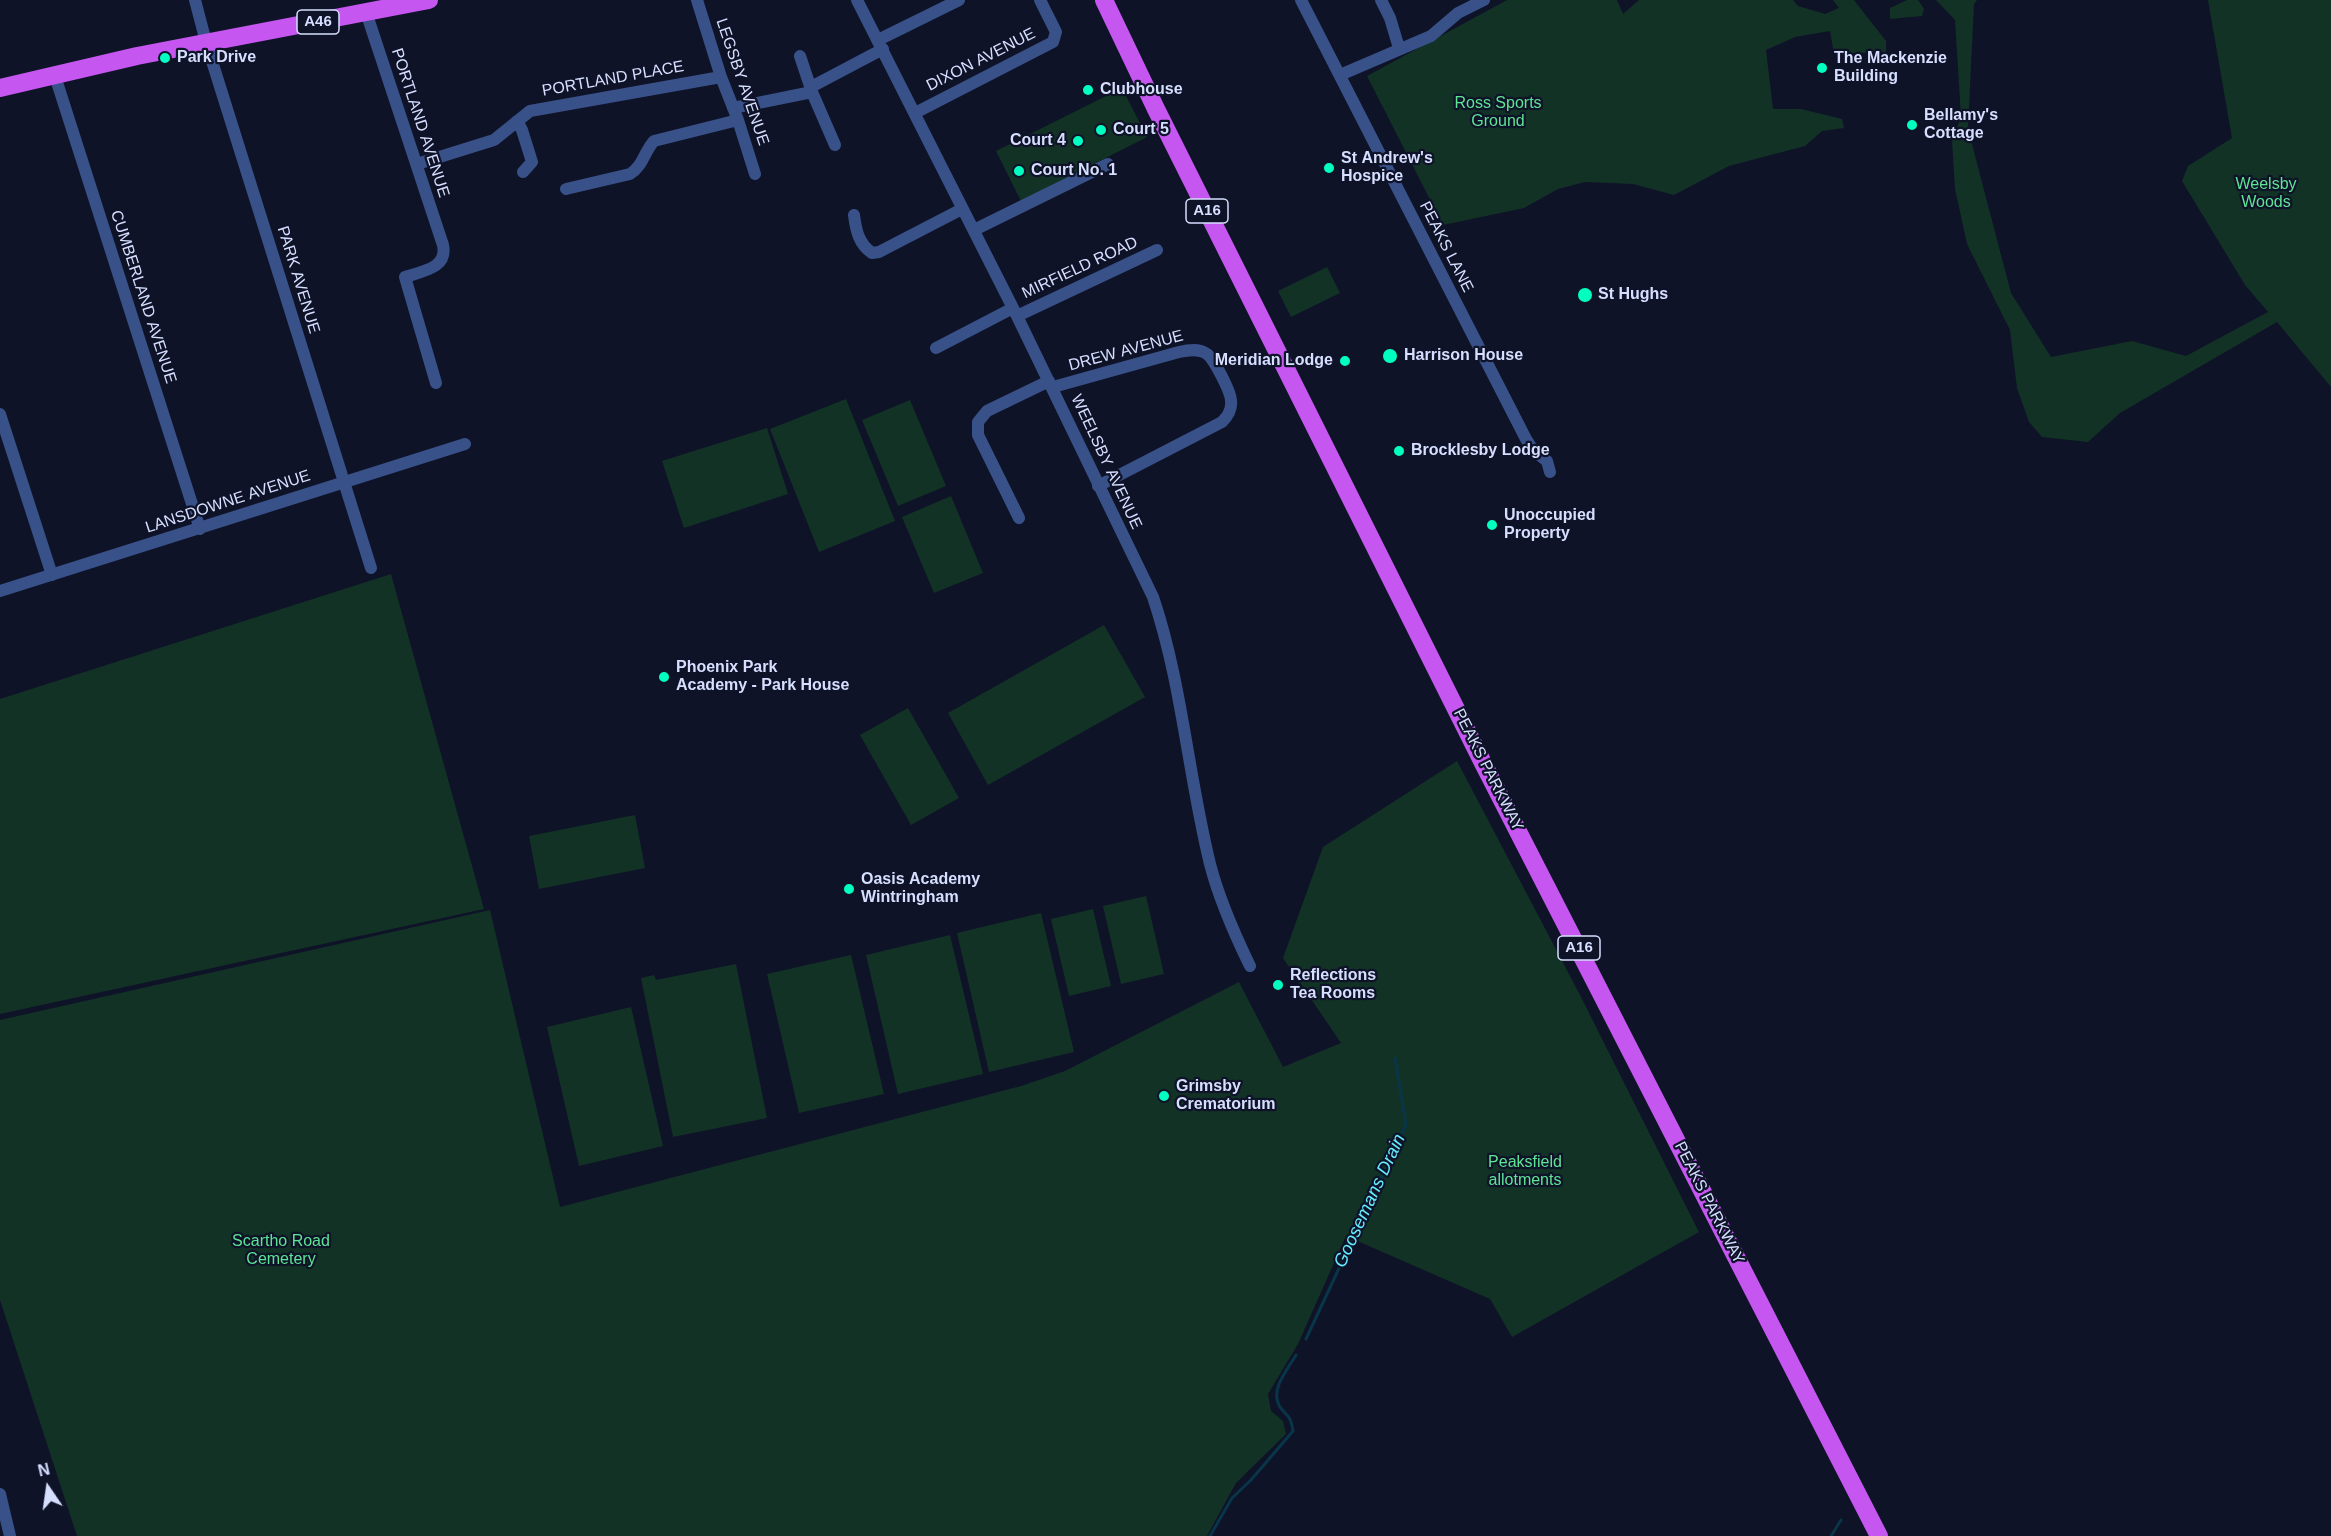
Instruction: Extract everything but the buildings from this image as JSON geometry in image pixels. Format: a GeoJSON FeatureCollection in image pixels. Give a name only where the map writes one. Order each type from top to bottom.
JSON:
{"type":"FeatureCollection","features":[{"type":"Feature","properties":{"kind":"highway","name":"A46"},"geometry":{"type":"LineString","coordinates":[[0,88],[206,42],[429,0]]}},
{"type":"Feature","properties":{"kind":"highway","name":"PEAKS PARKWAY"},"geometry":{"type":"LineString","coordinates":[[1104,0],[1484,765],[1879,1536]]}},
{"type":"Feature","properties":{"kind":"street","name":"PARK AVENUE"},"geometry":{"type":"LineString","coordinates":[[195,0],[206,42],[371,568]]}},
{"type":"Feature","properties":{"kind":"street","name":"LEGSBY AVENUE"},"geometry":{"type":"LineString","coordinates":[[697,0],[755,174]]}},
{"type":"Feature","properties":{"kind":"street","name":"WEELSBY AVENUE"},"geometry":{"type":"LineString","coordinates":[[857,0],[1051,384],[1153,597],[1166,636],[1210,864],[1225,909],[1250,966]]}},
{"type":"Feature","properties":{"kind":"street"},"geometry":{"type":"LineString","coordinates":[[566,189],[630,174],[638,170],[646,149],[654,141],[812,89],[881,45],[959,0]]}},
{"type":"Feature","properties":{"kind":"street","name":"DIXON AVENUE"},"geometry":{"type":"LineString","coordinates":[[915,113],[1053,42],[1056,33],[1040,0]]}},
{"type":"Feature","properties":{"kind":"street","name":"PEAKS LANE"},"geometry":{"type":"LineString","coordinates":[[1301,0],[1526,439],[1533,450],[1547,461],[1550,472]]}},
{"type":"Feature","properties":{"kind":"street"},"geometry":{"type":"LineString","coordinates":[[1381,0],[1390,18],[1399,48]]}},
{"type":"Feature","properties":{"kind":"street"},"geometry":{"type":"LineString","coordinates":[[1340,75],[1431,36],[1458,13],[1484,0]]}},
{"type":"Feature","properties":{"kind":"street","name":"PORTLAND AVENUE"},"geometry":{"type":"LineString","coordinates":[[366,12],[443,245],[444,257],[440,263],[405,277],[436,383]]}},
{"type":"Feature","properties":{"kind":"street"},"geometry":{"type":"LineString","coordinates":[[800,56],[835,145]]}},
{"type":"Feature","properties":{"kind":"street","name":"CUMBERLAND AVENUE"},"geometry":{"type":"LineString","coordinates":[[55,76],[200,529]]}},
{"type":"Feature","properties":{"kind":"street","name":"PORTLAND PLACE"},"geometry":{"type":"LineString","coordinates":[[417,164],[494,140],[530,111],[721,77]]}},
{"type":"Feature","properties":{"kind":"street"},"geometry":{"type":"LineString","coordinates":[[517,121],[532,162],[523,172]]}},
{"type":"Feature","properties":{"kind":"street"},"geometry":{"type":"LineString","coordinates":[[974,230],[1108,164]]}},
{"type":"Feature","properties":{"kind":"street"},"geometry":{"type":"LineString","coordinates":[[854,215],[856,234],[866,249],[872,253],[879,252],[962,209]]}},
{"type":"Feature","properties":{"kind":"street","name":"MIRFIELD ROAD"},"geometry":{"type":"LineString","coordinates":[[936,348],[1157,250]]}},
{"type":"Feature","properties":{"kind":"street","name":"DREW AVENUE"},"geometry":{"type":"LineString","coordinates":[[1019,518],[978,435],[978,422],[987,411],[1051,384],[1179,352],[1198,350],[1207,353],[1231,396],[1230,410],[1222,422],[1098,486]]}},
{"type":"Feature","properties":{"kind":"street"},"geometry":{"type":"LineString","coordinates":[[0,414],[52,575]]}},
{"type":"Feature","properties":{"kind":"street","name":"LANSDOWNE AVENUE"},"geometry":{"type":"LineString","coordinates":[[0,591],[465,444]]}},
{"type":"Feature","properties":{"kind":"street"},"geometry":{"type":"LineString","coordinates":[[0,1494],[3,1521],[10,1536]]}},
{"type":"Feature","properties":{"kind":"green space","name":"Ross Sports Ground"},"geometry":{"type":"Polygon","coordinates":[[[1507,0],[1617,0],[1623,14],[1639,0],[1793,0],[1798,6],[1825,14],[1839,8],[1833,0],[1854,0],[1886,41],[1886,52],[1834,54],[1830,31],[1795,37],[1766,50],[1773,109],[1801,109],[1842,119],[1844,128],[1822,131],[1805,146],[1729,166],[1674,195],[1633,184],[1585,182],[1558,189],[1524,208],[1443,225],[1367,76],[1507,0]]]}},
{"type":"Feature","properties":{"kind":"green space"},"geometry":{"type":"Polygon","coordinates":[[[1907,0],[1918,0],[1924,9],[1922,16],[1890,19],[1890,8],[1907,0]]]}},
{"type":"Feature","properties":{"kind":"green space","name":"Weelsby Woods"},"geometry":{"type":"Polygon","coordinates":[[[1936,0],[1977,0],[1974,4],[1968,129],[2011,293],[2051,357],[2132,341],[2186,356],[2268,312],[2245,285],[2182,181],[2188,166],[2232,138],[2208,0],[2331,0],[2331,387],[2277,322],[2120,413],[2088,442],[2042,437],[2029,422],[2017,388],[2010,330],[1967,244],[1955,189],[1952,140],[1961,117],[1955,20],[1936,0]]]}},
{"type":"Feature","properties":{"kind":"green space"},"geometry":{"type":"Polygon","coordinates":[[[1122,88],[1147,137],[1021,201],[996,151],[1122,88]]]}},
{"type":"Feature","properties":{"kind":"green space"},"geometry":{"type":"Polygon","coordinates":[[[1327,267],[1340,293],[1291,317],[1278,291],[1327,267]]]}},
{"type":"Feature","properties":{"kind":"green space"},"geometry":{"type":"Polygon","coordinates":[[[846,399],[895,521],[819,552],[770,429],[846,399]]]}},
{"type":"Feature","properties":{"kind":"green space"},"geometry":{"type":"Polygon","coordinates":[[[910,400],[946,486],[898,506],[862,420],[910,400]]]}},
{"type":"Feature","properties":{"kind":"green space"},"geometry":{"type":"Polygon","coordinates":[[[767,428],[788,494],[684,528],[662,461],[767,428]]]}},
{"type":"Feature","properties":{"kind":"green space"},"geometry":{"type":"Polygon","coordinates":[[[951,496],[983,573],[934,593],[902,517],[951,496]]]}},
{"type":"Feature","properties":{"kind":"green space"},"geometry":{"type":"Polygon","coordinates":[[[391,574],[484,909],[0,1014],[0,699],[391,574]]]}},
{"type":"Feature","properties":{"kind":"green space"},"geometry":{"type":"Polygon","coordinates":[[[1104,625],[1145,697],[988,785],[948,713],[1104,625]]]}},
{"type":"Feature","properties":{"kind":"green space"},"geometry":{"type":"Polygon","coordinates":[[[908,708],[959,798],[911,825],[860,735],[908,708]]]}},
{"type":"Feature","properties":{"kind":"green space","name":"Scartho Road Cemetery"},"geometry":{"type":"Polygon","coordinates":[[[1457,761],[1580,995],[1699,1232],[1512,1337],[1490,1299],[1346,1236],[1298,1344],[1268,1394],[1271,1411],[1283,1421],[1286,1434],[1236,1483],[1207,1536],[77,1536],[0,1300],[0,1020],[490,910],[560,1207],[1021,1086],[1065,1071],[1239,982],[1283,1067],[1341,1043],[1283,958],[1323,847],[1457,761]]]}},
{"type":"Feature","properties":{"kind":"green space"},"geometry":{"type":"Polygon","coordinates":[[[635,815],[645,868],[539,889],[529,836],[635,815]]]}},
{"type":"Feature","properties":{"kind":"green space"},"geometry":{"type":"Polygon","coordinates":[[[1146,896],[1164,974],[1121,984],[1103,906],[1146,896]]]}},
{"type":"Feature","properties":{"kind":"green space"},"geometry":{"type":"Polygon","coordinates":[[[1093,909],[1111,986],[1069,996],[1051,919],[1093,909]]]}},
{"type":"Feature","properties":{"kind":"green space"},"geometry":{"type":"Polygon","coordinates":[[[1041,913],[1074,1052],[989,1072],[957,933],[1041,913]]]}},
{"type":"Feature","properties":{"kind":"green space"},"geometry":{"type":"Polygon","coordinates":[[[950,935],[983,1074],[898,1094],[866,955],[950,935]]]}},
{"type":"Feature","properties":{"kind":"green space"},"geometry":{"type":"Polygon","coordinates":[[[851,955],[884,1094],[799,1113],[767,974],[851,955]]]}},
{"type":"Feature","properties":{"kind":"green space"},"geometry":{"type":"Polygon","coordinates":[[[736,964],[767,1118],[673,1137],[641,978],[654,975],[656,980],[736,964]]]}},
{"type":"Feature","properties":{"kind":"green space"},"geometry":{"type":"Polygon","coordinates":[[[631,1007],[663,1146],[579,1166],[547,1027],[631,1007]]]}},
{"type":"Feature","properties":{"kind":"waterway","name":"Goosemans Drain"},"geometry":{"type":"LineString","coordinates":[[1306,1339],[1406,1125],[1395,1058]]}},
{"type":"Feature","properties":{"kind":"waterway","name":"Goosemans Drain"},"geometry":{"type":"LineString","coordinates":[[1210,1536],[1232,1498],[1251,1480],[1293,1431],[1290,1419],[1280,1407],[1277,1394],[1281,1380],[1296,1355]]}},
{"type":"Feature","properties":{"kind":"waterway"},"geometry":{"type":"LineString","coordinates":[[1831,1536],[1841,1520]]}},
{"type":"Feature","properties":{"kind":"place","name":"Park Drive"},"geometry":{"type":"Point","coordinates":[165,58]}},
{"type":"Feature","properties":{"kind":"place","name":"The Mackenzie Building"},"geometry":{"type":"Point","coordinates":[1822,68]}},
{"type":"Feature","properties":{"kind":"place","name":"Clubhouse"},"geometry":{"type":"Point","coordinates":[1088,90]}},
{"type":"Feature","properties":{"kind":"place","name":"Bellamy's Cottage"},"geometry":{"type":"Point","coordinates":[1912,125]}},
{"type":"Feature","properties":{"kind":"place","name":"Court 5"},"geometry":{"type":"Point","coordinates":[1101,130]}},
{"type":"Feature","properties":{"kind":"place","name":"Court 4"},"geometry":{"type":"Point","coordinates":[1078,141]}},
{"type":"Feature","properties":{"kind":"place","name":"St Andrew's Hospice"},"geometry":{"type":"Point","coordinates":[1329,168]}},
{"type":"Feature","properties":{"kind":"place","name":"Court No. 1"},"geometry":{"type":"Point","coordinates":[1019,171]}},
{"type":"Feature","properties":{"kind":"place","name":"St Hughs"},"geometry":{"type":"Point","coordinates":[1585,295]}},
{"type":"Feature","properties":{"kind":"place","name":"Harrison House"},"geometry":{"type":"Point","coordinates":[1390,356]}},
{"type":"Feature","properties":{"kind":"place","name":"Meridian Lodge"},"geometry":{"type":"Point","coordinates":[1345,361]}},
{"type":"Feature","properties":{"kind":"place","name":"Brocklesby Lodge"},"geometry":{"type":"Point","coordinates":[1399,451]}},
{"type":"Feature","properties":{"kind":"place","name":"Unoccupied Property"},"geometry":{"type":"Point","coordinates":[1492,525]}},
{"type":"Feature","properties":{"kind":"place","name":"Phoenix Park Academy - Park House"},"geometry":{"type":"Point","coordinates":[664,677]}},
{"type":"Feature","properties":{"kind":"place","name":"Oasis Academy Wintringham"},"geometry":{"type":"Point","coordinates":[849,889]}},
{"type":"Feature","properties":{"kind":"place","name":"Reflections Tea Rooms"},"geometry":{"type":"Point","coordinates":[1278,985]}},
{"type":"Feature","properties":{"kind":"place","name":"Grimsby Crematorium"},"geometry":{"type":"Point","coordinates":[1164,1096]}},
{"type":"Feature","properties":{"kind":"park label","name":"Peaksfield allotments"},"geometry":{"type":"Point","coordinates":[1525,1172]}}]}
